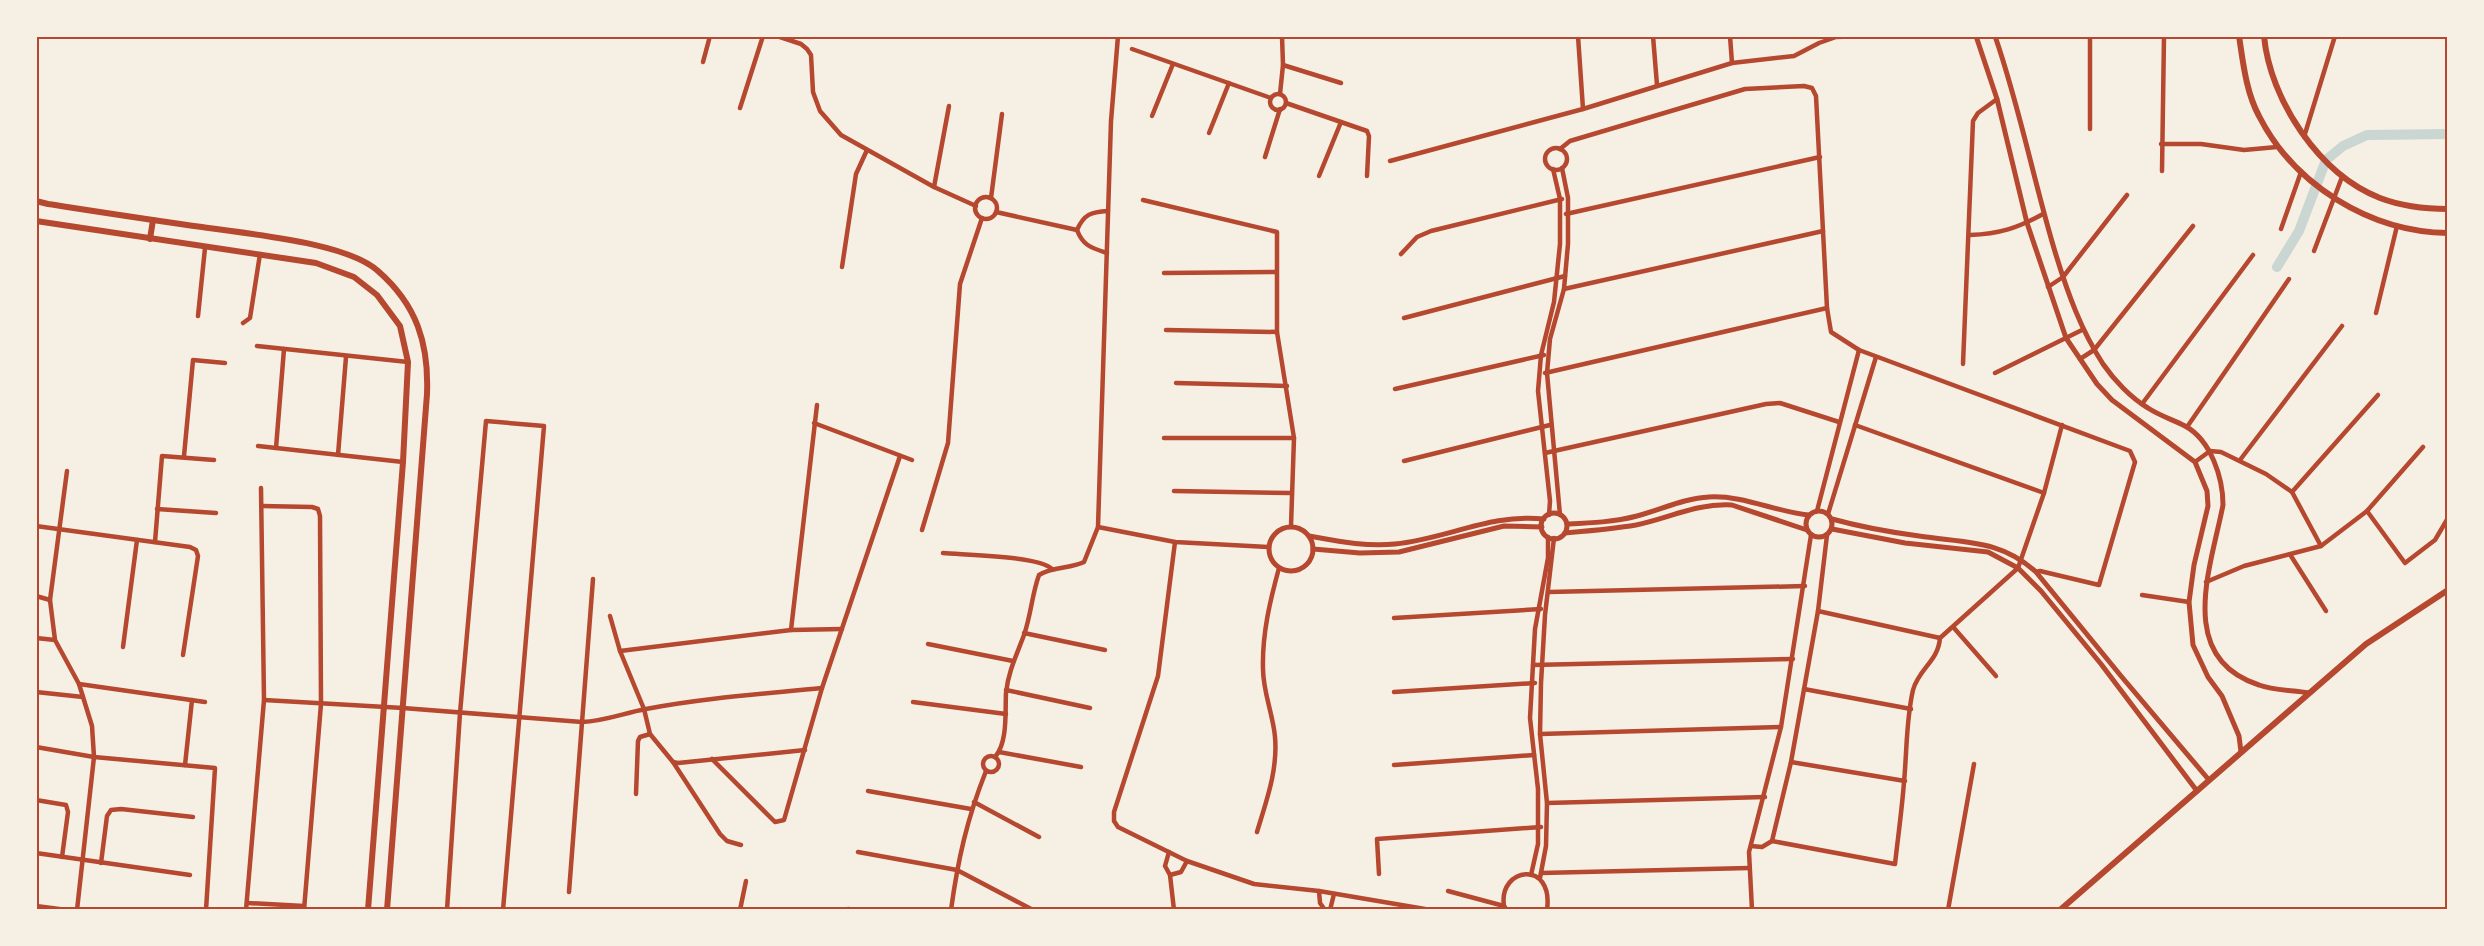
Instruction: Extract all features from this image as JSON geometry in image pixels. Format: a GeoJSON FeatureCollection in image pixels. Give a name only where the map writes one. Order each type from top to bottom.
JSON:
{"type":"FeatureCollection","features":[{"type":"Feature","properties":{"kind":"main road"},"geometry":{"type":"LineString","coordinates":[[2239,36],[2245,72],[2258,114],[2277,147],[2303,175],[2334,198],[2362,214],[2397,226],[2448,233]]}},
{"type":"Feature","properties":{"kind":"main road"},"geometry":{"type":"LineString","coordinates":[[2264,36],[2265,52],[2287,110],[2310,145],[2336,172],[2380,198],[2427,209],[2448,209]]}},
{"type":"Feature","properties":{"kind":"main road"},"geometry":{"type":"LineString","coordinates":[[36,201],[292,240],[351,255],[378,270],[404,300],[421,330],[427,352],[428,394],[387,910]]}},
{"type":"Feature","properties":{"kind":"main road"},"geometry":{"type":"LineString","coordinates":[[150,239],[153,220]]}},
{"type":"Feature","properties":{"kind":"main road"},"geometry":{"type":"LineString","coordinates":[[36,221],[316,263],[354,277],[377,295],[400,326],[408,362],[403,462],[368,910]]}},
{"type":"Feature","properties":{"kind":"main road"},"geometry":{"type":"LineString","coordinates":[[2060,910],[2366,644],[2448,590]]}},
{"type":"Feature","properties":{"kind":"street"},"geometry":{"type":"LineString","coordinates":[[703,62],[710,36]]}},
{"type":"Feature","properties":{"kind":"street"},"geometry":{"type":"LineString","coordinates":[[740,108],[763,36]]}},
{"type":"Feature","properties":{"kind":"street"},"geometry":{"type":"LineString","coordinates":[[777,36],[801,44],[811,55],[813,92],[820,111],[841,135],[934,187],[976,206]]}},
{"type":"Feature","properties":{"kind":"street"},"geometry":{"type":"LineString","coordinates":[[1081,767],[997,755],[985,758],[983,767],[992,772],[999,766],[997,755],[1006,714],[1006,690],[1039,575],[1052,569],[1077,566],[1084,562],[1098,527],[1111,121],[1118,36]]}},
{"type":"Feature","properties":{"kind":"street"},"geometry":{"type":"LineString","coordinates":[[1280,94],[1283,65],[1282,36]]}},
{"type":"Feature","properties":{"kind":"street"},"geometry":{"type":"LineString","coordinates":[[1578,36],[1583,109]]}},
{"type":"Feature","properties":{"kind":"street"},"geometry":{"type":"LineString","coordinates":[[1653,36],[1657,85]]}},
{"type":"Feature","properties":{"kind":"street"},"geometry":{"type":"LineString","coordinates":[[1730,36],[1732,63]]}},
{"type":"Feature","properties":{"kind":"street"},"geometry":{"type":"LineString","coordinates":[[1390,161],[1583,109],[1732,63],[1794,56],[1818,43],[1836,37],[1864,36]]}},
{"type":"Feature","properties":{"kind":"street"},"geometry":{"type":"LineString","coordinates":[[2090,36],[2090,129]]}},
{"type":"Feature","properties":{"kind":"street"},"geometry":{"type":"LineString","coordinates":[[2162,171],[2164,36]]}},
{"type":"Feature","properties":{"kind":"street"},"geometry":{"type":"LineString","coordinates":[[2304,137],[2335,36]]}},
{"type":"Feature","properties":{"kind":"street"},"geometry":{"type":"LineString","coordinates":[[1977,37],[1997,99],[2027,223],[2066,338],[2097,384],[2141,423],[2167,439],[2195,462],[2207,491],[2208,506],[2194,565],[2189,602],[2193,645],[2208,677],[2222,696],[2239,736],[2241,752]]}},
{"type":"Feature","properties":{"kind":"street"},"geometry":{"type":"LineString","coordinates":[[1995,37],[2010,77],[2043,214],[2082,330],[2117,380],[2142,404],[2187,427],[2211,451],[2223,493],[2223,505],[2206,582],[2206,628],[2215,654],[2239,675],[2259,685],[2309,693]]}},
{"type":"Feature","properties":{"kind":"street"},"geometry":{"type":"LineString","coordinates":[[1132,49],[1271,98],[1280,94]]}},
{"type":"Feature","properties":{"kind":"street"},"geometry":{"type":"LineString","coordinates":[[1152,116],[1173,64]]}},
{"type":"Feature","properties":{"kind":"street"},"geometry":{"type":"LineString","coordinates":[[1283,65],[1341,84]]}},
{"type":"Feature","properties":{"kind":"street"},"geometry":{"type":"LineString","coordinates":[[1209,133],[1229,83]]}},
{"type":"Feature","properties":{"kind":"street"},"geometry":{"type":"LineString","coordinates":[[1551,538],[1543,532],[1542,527],[1547,517],[1545,453],[1538,391],[1541,355],[1557,278],[1560,199],[1553,170],[1548,166],[1546,157],[1550,151],[1560,150],[1570,141],[1745,89],[1804,86],[1812,88],[1816,96],[1827,308],[1831,332],[1859,350],[1876,357],[2062,425],[2130,451],[2134,455],[2135,462],[2098,585],[2036,572]]}},
{"type":"Feature","properties":{"kind":"street"},"geometry":{"type":"LineString","coordinates":[[1280,94],[1285,97],[1286,103]]}},
{"type":"Feature","properties":{"kind":"street"},"geometry":{"type":"LineString","coordinates":[[1271,98],[1272,106],[1280,110]]}},
{"type":"Feature","properties":{"kind":"street"},"geometry":{"type":"LineString","coordinates":[[1963,364],[1973,121],[1978,113],[1997,99]]}},
{"type":"Feature","properties":{"kind":"street"},"geometry":{"type":"LineString","coordinates":[[1264,158],[1280,110],[1286,103]]}},
{"type":"Feature","properties":{"kind":"street"},"geometry":{"type":"LineString","coordinates":[[1286,103],[1368,133],[1367,176]]}},
{"type":"Feature","properties":{"kind":"street"},"geometry":{"type":"LineString","coordinates":[[934,187],[949,106]]}},
{"type":"Feature","properties":{"kind":"street"},"geometry":{"type":"LineString","coordinates":[[991,198],[1002,114]]}},
{"type":"Feature","properties":{"kind":"street"},"geometry":{"type":"LineString","coordinates":[[1319,176],[1341,122]]}},
{"type":"Feature","properties":{"kind":"street"},"geometry":{"type":"LineString","coordinates":[[2161,144],[2201,144],[2244,150],[2277,147]]}},
{"type":"Feature","properties":{"kind":"street"},"geometry":{"type":"LineString","coordinates":[[842,267],[856,174],[867,150]]}},
{"type":"Feature","properties":{"kind":"street"},"geometry":{"type":"LineString","coordinates":[[1560,150],[1567,159],[1562,168],[1568,198],[1565,276],[1564,289],[1550,339],[1547,373],[1560,514],[1568,524]]}},
{"type":"Feature","properties":{"kind":"street"},"geometry":{"type":"LineString","coordinates":[[1560,216],[1820,157]]}},
{"type":"Feature","properties":{"kind":"street"},"geometry":{"type":"LineString","coordinates":[[1553,170],[1562,168]]}},
{"type":"Feature","properties":{"kind":"street"},"geometry":{"type":"LineString","coordinates":[[2281,229],[2303,175]]}},
{"type":"Feature","properties":{"kind":"street"},"geometry":{"type":"LineString","coordinates":[[2314,251],[2342,177]]}},
{"type":"Feature","properties":{"kind":"street"},"geometry":{"type":"LineString","coordinates":[[2048,287],[2063,277],[2127,195]]}},
{"type":"Feature","properties":{"kind":"street"},"geometry":{"type":"LineString","coordinates":[[985,197],[991,198],[996,204],[996,212],[990,218],[982,218],[978,215],[976,206],[979,200],[985,197]]}},
{"type":"Feature","properties":{"kind":"street"},"geometry":{"type":"LineString","coordinates":[[1401,254],[1417,237],[1431,231],[1568,198]]}},
{"type":"Feature","properties":{"kind":"street"},"geometry":{"type":"LineString","coordinates":[[1143,200],[1277,232],[1277,332],[1294,438],[1291,526]]}},
{"type":"Feature","properties":{"kind":"street"},"geometry":{"type":"LineString","coordinates":[[1107,253],[1090,248],[1081,241],[1077,230],[1082,219],[1090,212],[1108,211]]}},
{"type":"Feature","properties":{"kind":"street"},"geometry":{"type":"LineString","coordinates":[[996,212],[1077,230]]}},
{"type":"Feature","properties":{"kind":"street"},"geometry":{"type":"LineString","coordinates":[[1970,235],[1994,234],[2027,223],[2043,214]]}},
{"type":"Feature","properties":{"kind":"street"},"geometry":{"type":"LineString","coordinates":[[922,530],[948,443],[960,284],[982,218]]}},
{"type":"Feature","properties":{"kind":"street"},"geometry":{"type":"LineString","coordinates":[[2079,359],[2094,350],[2193,226]]}},
{"type":"Feature","properties":{"kind":"street"},"geometry":{"type":"LineString","coordinates":[[2376,313],[2397,226]]}},
{"type":"Feature","properties":{"kind":"street"},"geometry":{"type":"LineString","coordinates":[[1555,290],[1823,231]]}},
{"type":"Feature","properties":{"kind":"street"},"geometry":{"type":"LineString","coordinates":[[198,316],[205,248]]}},
{"type":"Feature","properties":{"kind":"street"},"geometry":{"type":"LineString","coordinates":[[243,323],[250,318],[260,254]]}},
{"type":"Feature","properties":{"kind":"street"},"geometry":{"type":"LineString","coordinates":[[2142,404],[2253,255]]}},
{"type":"Feature","properties":{"kind":"street"},"geometry":{"type":"LineString","coordinates":[[1164,273],[1276,272]]}},
{"type":"Feature","properties":{"kind":"street"},"geometry":{"type":"LineString","coordinates":[[1404,318],[1565,276]]}},
{"type":"Feature","properties":{"kind":"street"},"geometry":{"type":"LineString","coordinates":[[2187,427],[2289,279]]}},
{"type":"Feature","properties":{"kind":"street"},"geometry":{"type":"LineString","coordinates":[[1540,374],[1827,308]]}},
{"type":"Feature","properties":{"kind":"street"},"geometry":{"type":"LineString","coordinates":[[2240,460],[2342,326]]}},
{"type":"Feature","properties":{"kind":"street"},"geometry":{"type":"LineString","coordinates":[[1166,330],[1277,332]]}},
{"type":"Feature","properties":{"kind":"street"},"geometry":{"type":"LineString","coordinates":[[1995,374],[2082,330]]}},
{"type":"Feature","properties":{"kind":"street"},"geometry":{"type":"LineString","coordinates":[[258,346],[408,362]]}},
{"type":"Feature","properties":{"kind":"street"},"geometry":{"type":"LineString","coordinates":[[276,448],[284,349]]}},
{"type":"Feature","properties":{"kind":"street"},"geometry":{"type":"LineString","coordinates":[[1568,524],[1601,523],[1624,519],[1706,497],[1734,499],[1793,513],[1809,515],[1817,511],[1859,350]]}},
{"type":"Feature","properties":{"kind":"street"},"geometry":{"type":"LineString","coordinates":[[1395,389],[1549,355]]}},
{"type":"Feature","properties":{"kind":"street"},"geometry":{"type":"LineString","coordinates":[[338,454],[346,357]]}},
{"type":"Feature","properties":{"kind":"street"},"geometry":{"type":"LineString","coordinates":[[1772,841],[1791,762],[1818,611],[1827,535],[1832,529],[1830,517],[1876,357]]}},
{"type":"Feature","properties":{"kind":"street"},"geometry":{"type":"LineString","coordinates":[[184,456],[193,360],[225,363]]}},
{"type":"Feature","properties":{"kind":"street"},"geometry":{"type":"LineString","coordinates":[[1176,383],[1287,386]]}},
{"type":"Feature","properties":{"kind":"street"},"geometry":{"type":"LineString","coordinates":[[2292,492],[2378,395]]}},
{"type":"Feature","properties":{"kind":"street"},"geometry":{"type":"LineString","coordinates":[[1545,453],[1766,404],[1780,403],[1839,422]]}},
{"type":"Feature","properties":{"kind":"street"},"geometry":{"type":"LineString","coordinates":[[791,630],[817,405]]}},
{"type":"Feature","properties":{"kind":"street"},"geometry":{"type":"LineString","coordinates":[[447,910],[460,713],[486,421],[544,426],[521,719],[503,910]]}},
{"type":"Feature","properties":{"kind":"street"},"geometry":{"type":"LineString","coordinates":[[814,423],[912,460]]}},
{"type":"Feature","properties":{"kind":"street"},"geometry":{"type":"LineString","coordinates":[[1404,461],[1550,425]]}},
{"type":"Feature","properties":{"kind":"street"},"geometry":{"type":"LineString","coordinates":[[1855,425],[2044,493]]}},
{"type":"Feature","properties":{"kind":"street"},"geometry":{"type":"LineString","coordinates":[[1818,611],[1940,638],[1954,628],[2018,568],[2044,493],[2062,425]]}},
{"type":"Feature","properties":{"kind":"street"},"geometry":{"type":"LineString","coordinates":[[1164,438],[1294,438]]}},
{"type":"Feature","properties":{"kind":"street"},"geometry":{"type":"LineString","coordinates":[[258,446],[403,462]]}},
{"type":"Feature","properties":{"kind":"street"},"geometry":{"type":"LineString","coordinates":[[2206,582],[2244,566],[2291,556],[2321,546],[2367,511],[2423,447]]}},
{"type":"Feature","properties":{"kind":"street"},"geometry":{"type":"LineString","coordinates":[[2195,462],[2211,451],[2221,452],[2240,460],[2292,492],[2321,546]]}},
{"type":"Feature","properties":{"kind":"street"},"geometry":{"type":"LineString","coordinates":[[155,543],[162,456],[214,460]]}},
{"type":"Feature","properties":{"kind":"street"},"geometry":{"type":"LineString","coordinates":[[712,759],[775,822],[784,820],[822,688],[900,456]]}},
{"type":"Feature","properties":{"kind":"street"},"geometry":{"type":"LineString","coordinates":[[67,471],[50,600],[55,640],[79,684],[92,726],[94,757],[77,910]]}},
{"type":"Feature","properties":{"kind":"street"},"geometry":{"type":"LineString","coordinates":[[246,910],[264,700],[261,488]]}},
{"type":"Feature","properties":{"kind":"street"},"geometry":{"type":"LineString","coordinates":[[1174,491],[1291,494]]}},
{"type":"Feature","properties":{"kind":"street"},"geometry":{"type":"LineString","coordinates":[[1551,538],[1565,532],[1636,524],[1713,505],[1732,505],[1816,537],[1827,535]]}},
{"type":"Feature","properties":{"kind":"street"},"geometry":{"type":"LineString","coordinates":[[247,903],[304,908],[321,704],[318,509],[262,506]]}},
{"type":"Feature","properties":{"kind":"street"},"geometry":{"type":"LineString","coordinates":[[157,509],[216,513]]}},
{"type":"Feature","properties":{"kind":"street"},"geometry":{"type":"LineString","coordinates":[[1817,511],[1830,517],[1910,535],[1973,541],[2022,559],[2036,572],[2209,780]]}},
{"type":"Feature","properties":{"kind":"street"},"geometry":{"type":"LineString","coordinates":[[2367,511],[2405,563],[2435,540],[2448,518]]}},
{"type":"Feature","properties":{"kind":"street"},"geometry":{"type":"LineString","coordinates":[[1309,536],[1356,544],[1396,544],[1503,519],[1547,517],[1560,514]]}},
{"type":"Feature","properties":{"kind":"street"},"geometry":{"type":"LineString","coordinates":[[1752,910],[1749,868],[1751,846],[1781,726],[1793,659],[1805,586],[1809,533],[1806,525],[1809,515]]}},
{"type":"Feature","properties":{"kind":"street"},"geometry":{"type":"LineString","coordinates":[[1565,532],[1568,524]]}},
{"type":"Feature","properties":{"kind":"street"},"geometry":{"type":"LineString","coordinates":[[36,526],[190,547],[196,550],[198,556],[183,655]]}},
{"type":"Feature","properties":{"kind":"street"},"geometry":{"type":"LineString","coordinates":[[1291,526],[1304,531],[1309,536],[1313,549],[1310,561],[1301,569],[1290,571],[1279,568],[1273,563],[1268,548],[1276,532],[1291,526]]}},
{"type":"Feature","properties":{"kind":"street"},"geometry":{"type":"LineString","coordinates":[[1313,549],[1360,553],[1399,552],[1504,526],[1542,527]]}},
{"type":"Feature","properties":{"kind":"street"},"geometry":{"type":"LineString","coordinates":[[1098,527],[1175,542],[1268,548]]}},
{"type":"Feature","properties":{"kind":"street"},"geometry":{"type":"LineString","coordinates":[[1832,529],[1905,543],[1988,552],[2018,568],[2041,591],[2101,664],[2197,791]]}},
{"type":"Feature","properties":{"kind":"street"},"geometry":{"type":"LineString","coordinates":[[1547,910],[1547,887],[1540,876],[1546,846],[1547,803],[1540,734],[1542,664],[1549,592],[1551,538]]}},
{"type":"Feature","properties":{"kind":"street"},"geometry":{"type":"LineString","coordinates":[[1531,876],[1538,844],[1538,789],[1530,718],[1533,664],[1538,609],[1551,538]]}},
{"type":"Feature","properties":{"kind":"street"},"geometry":{"type":"LineString","coordinates":[[123,647],[136,540]]}},
{"type":"Feature","properties":{"kind":"street"},"geometry":{"type":"LineString","coordinates":[[1175,542],[1158,676],[1114,812],[1114,821],[1118,827],[1187,861],[1254,884],[1319,891],[1425,909]]}},
{"type":"Feature","properties":{"kind":"street"},"geometry":{"type":"LineString","coordinates":[[943,553],[1031,560],[1052,569]]}},
{"type":"Feature","properties":{"kind":"street"},"geometry":{"type":"LineString","coordinates":[[2291,556],[2326,611]]}},
{"type":"Feature","properties":{"kind":"street"},"geometry":{"type":"LineString","coordinates":[[1257,832],[1272,784],[1275,737],[1263,670],[1267,615],[1279,568]]}},
{"type":"Feature","properties":{"kind":"street"},"geometry":{"type":"LineString","coordinates":[[569,892],[593,579]]}},
{"type":"Feature","properties":{"kind":"street"},"geometry":{"type":"LineString","coordinates":[[1549,592],[1805,586]]}},
{"type":"Feature","properties":{"kind":"street"},"geometry":{"type":"LineString","coordinates":[[2142,595],[2189,602]]}},
{"type":"Feature","properties":{"kind":"street"},"geometry":{"type":"LineString","coordinates":[[36,596],[50,600]]}},
{"type":"Feature","properties":{"kind":"street"},"geometry":{"type":"LineString","coordinates":[[1394,618],[1546,609]]}},
{"type":"Feature","properties":{"kind":"street"},"geometry":{"type":"LineString","coordinates":[[610,616],[620,651],[644,709],[650,734],[673,762],[720,834],[727,841],[741,845]]}},
{"type":"Feature","properties":{"kind":"street"},"geometry":{"type":"LineString","coordinates":[[1954,628],[1996,676]]}},
{"type":"Feature","properties":{"kind":"street"},"geometry":{"type":"LineString","coordinates":[[620,651],[791,630],[842,629]]}},
{"type":"Feature","properties":{"kind":"street"},"geometry":{"type":"LineString","coordinates":[[1024,633],[1105,650]]}},
{"type":"Feature","properties":{"kind":"street"},"geometry":{"type":"LineString","coordinates":[[36,638],[55,640]]}},
{"type":"Feature","properties":{"kind":"street"},"geometry":{"type":"LineString","coordinates":[[1751,846],[1762,847],[1772,841],[1895,864],[1905,781],[1908,718],[1917,678],[1935,658],[1940,638]]}},
{"type":"Feature","properties":{"kind":"street"},"geometry":{"type":"LineString","coordinates":[[928,644],[1013,661]]}},
{"type":"Feature","properties":{"kind":"street"},"geometry":{"type":"LineString","coordinates":[[1533,664],[1793,659]]}},
{"type":"Feature","properties":{"kind":"street"},"geometry":{"type":"LineString","coordinates":[[1394,692],[1541,683]]}},
{"type":"Feature","properties":{"kind":"street"},"geometry":{"type":"LineString","coordinates":[[79,684],[205,702]]}},
{"type":"Feature","properties":{"kind":"street"},"geometry":{"type":"LineString","coordinates":[[264,700],[582,722],[602,721],[644,709],[728,697],[822,688]]}},
{"type":"Feature","properties":{"kind":"street"},"geometry":{"type":"LineString","coordinates":[[1804,689],[1911,709]]}},
{"type":"Feature","properties":{"kind":"street"},"geometry":{"type":"LineString","coordinates":[[1006,690],[1090,708]]}},
{"type":"Feature","properties":{"kind":"street"},"geometry":{"type":"LineString","coordinates":[[36,692],[83,697]]}},
{"type":"Feature","properties":{"kind":"street"},"geometry":{"type":"LineString","coordinates":[[185,765],[192,700]]}},
{"type":"Feature","properties":{"kind":"street"},"geometry":{"type":"LineString","coordinates":[[913,702],[1006,714]]}},
{"type":"Feature","properties":{"kind":"street"},"geometry":{"type":"LineString","coordinates":[[1540,734],[1781,726]]}},
{"type":"Feature","properties":{"kind":"street"},"geometry":{"type":"LineString","coordinates":[[636,794],[638,741],[640,737],[650,734]]}},
{"type":"Feature","properties":{"kind":"street"},"geometry":{"type":"LineString","coordinates":[[36,747],[94,757],[215,768],[206,910]]}},
{"type":"Feature","properties":{"kind":"street"},"geometry":{"type":"LineString","coordinates":[[673,762],[805,750]]}},
{"type":"Feature","properties":{"kind":"street"},"geometry":{"type":"LineString","coordinates":[[1394,765],[1543,754]]}},
{"type":"Feature","properties":{"kind":"street"},"geometry":{"type":"LineString","coordinates":[[1791,762],[1905,781]]}},
{"type":"Feature","properties":{"kind":"street"},"geometry":{"type":"LineString","coordinates":[[1948,910],[1974,764]]}},
{"type":"Feature","properties":{"kind":"street"},"geometry":{"type":"LineString","coordinates":[[951,910],[957,870],[971,809],[987,771]]}},
{"type":"Feature","properties":{"kind":"street"},"geometry":{"type":"LineString","coordinates":[[868,791],[971,809]]}},
{"type":"Feature","properties":{"kind":"street"},"geometry":{"type":"LineString","coordinates":[[1547,803],[1764,797]]}},
{"type":"Feature","properties":{"kind":"street"},"geometry":{"type":"LineString","coordinates":[[36,800],[66,805],[68,812],[62,857]]}},
{"type":"Feature","properties":{"kind":"street"},"geometry":{"type":"LineString","coordinates":[[974,802],[1039,837]]}},
{"type":"Feature","properties":{"kind":"street"},"geometry":{"type":"LineString","coordinates":[[101,863],[107,816],[111,810],[121,809],[193,817]]}},
{"type":"Feature","properties":{"kind":"street"},"geometry":{"type":"LineString","coordinates":[[1379,874],[1377,839],[1547,826]]}},
{"type":"Feature","properties":{"kind":"street"},"geometry":{"type":"LineString","coordinates":[[858,852],[957,870],[1034,910]]}},
{"type":"Feature","properties":{"kind":"street"},"geometry":{"type":"LineString","coordinates":[[1169,852],[1165,866],[1170,875],[1174,910]]}},
{"type":"Feature","properties":{"kind":"street"},"geometry":{"type":"LineString","coordinates":[[36,853],[190,875]]}},
{"type":"Feature","properties":{"kind":"street"},"geometry":{"type":"LineString","coordinates":[[1170,875],[1181,872],[1187,861]]}},
{"type":"Feature","properties":{"kind":"street"},"geometry":{"type":"LineString","coordinates":[[1448,891],[1506,908],[1505,890],[1510,882],[1522,875],[1749,868]]}},
{"type":"Feature","properties":{"kind":"street"},"geometry":{"type":"LineString","coordinates":[[740,910],[746,881]]}},
{"type":"Feature","properties":{"kind":"street"},"geometry":{"type":"LineString","coordinates":[[1319,891],[1320,903],[1328,910],[1334,894]]}},
{"type":"Feature","properties":{"kind":"street"},"geometry":{"type":"LineString","coordinates":[[36,906],[67,910]]}},
{"type":"Feature","properties":{"kind":"street"},"geometry":{"type":"LineString","coordinates":[[848,909],[855,910]]}},
{"type":"Feature","properties":{"kind":"waterway"},"geometry":{"type":"LineString","coordinates":[[2277,267],[2299,231],[2326,160],[2343,146],[2367,135],[2448,134]]}}]}
